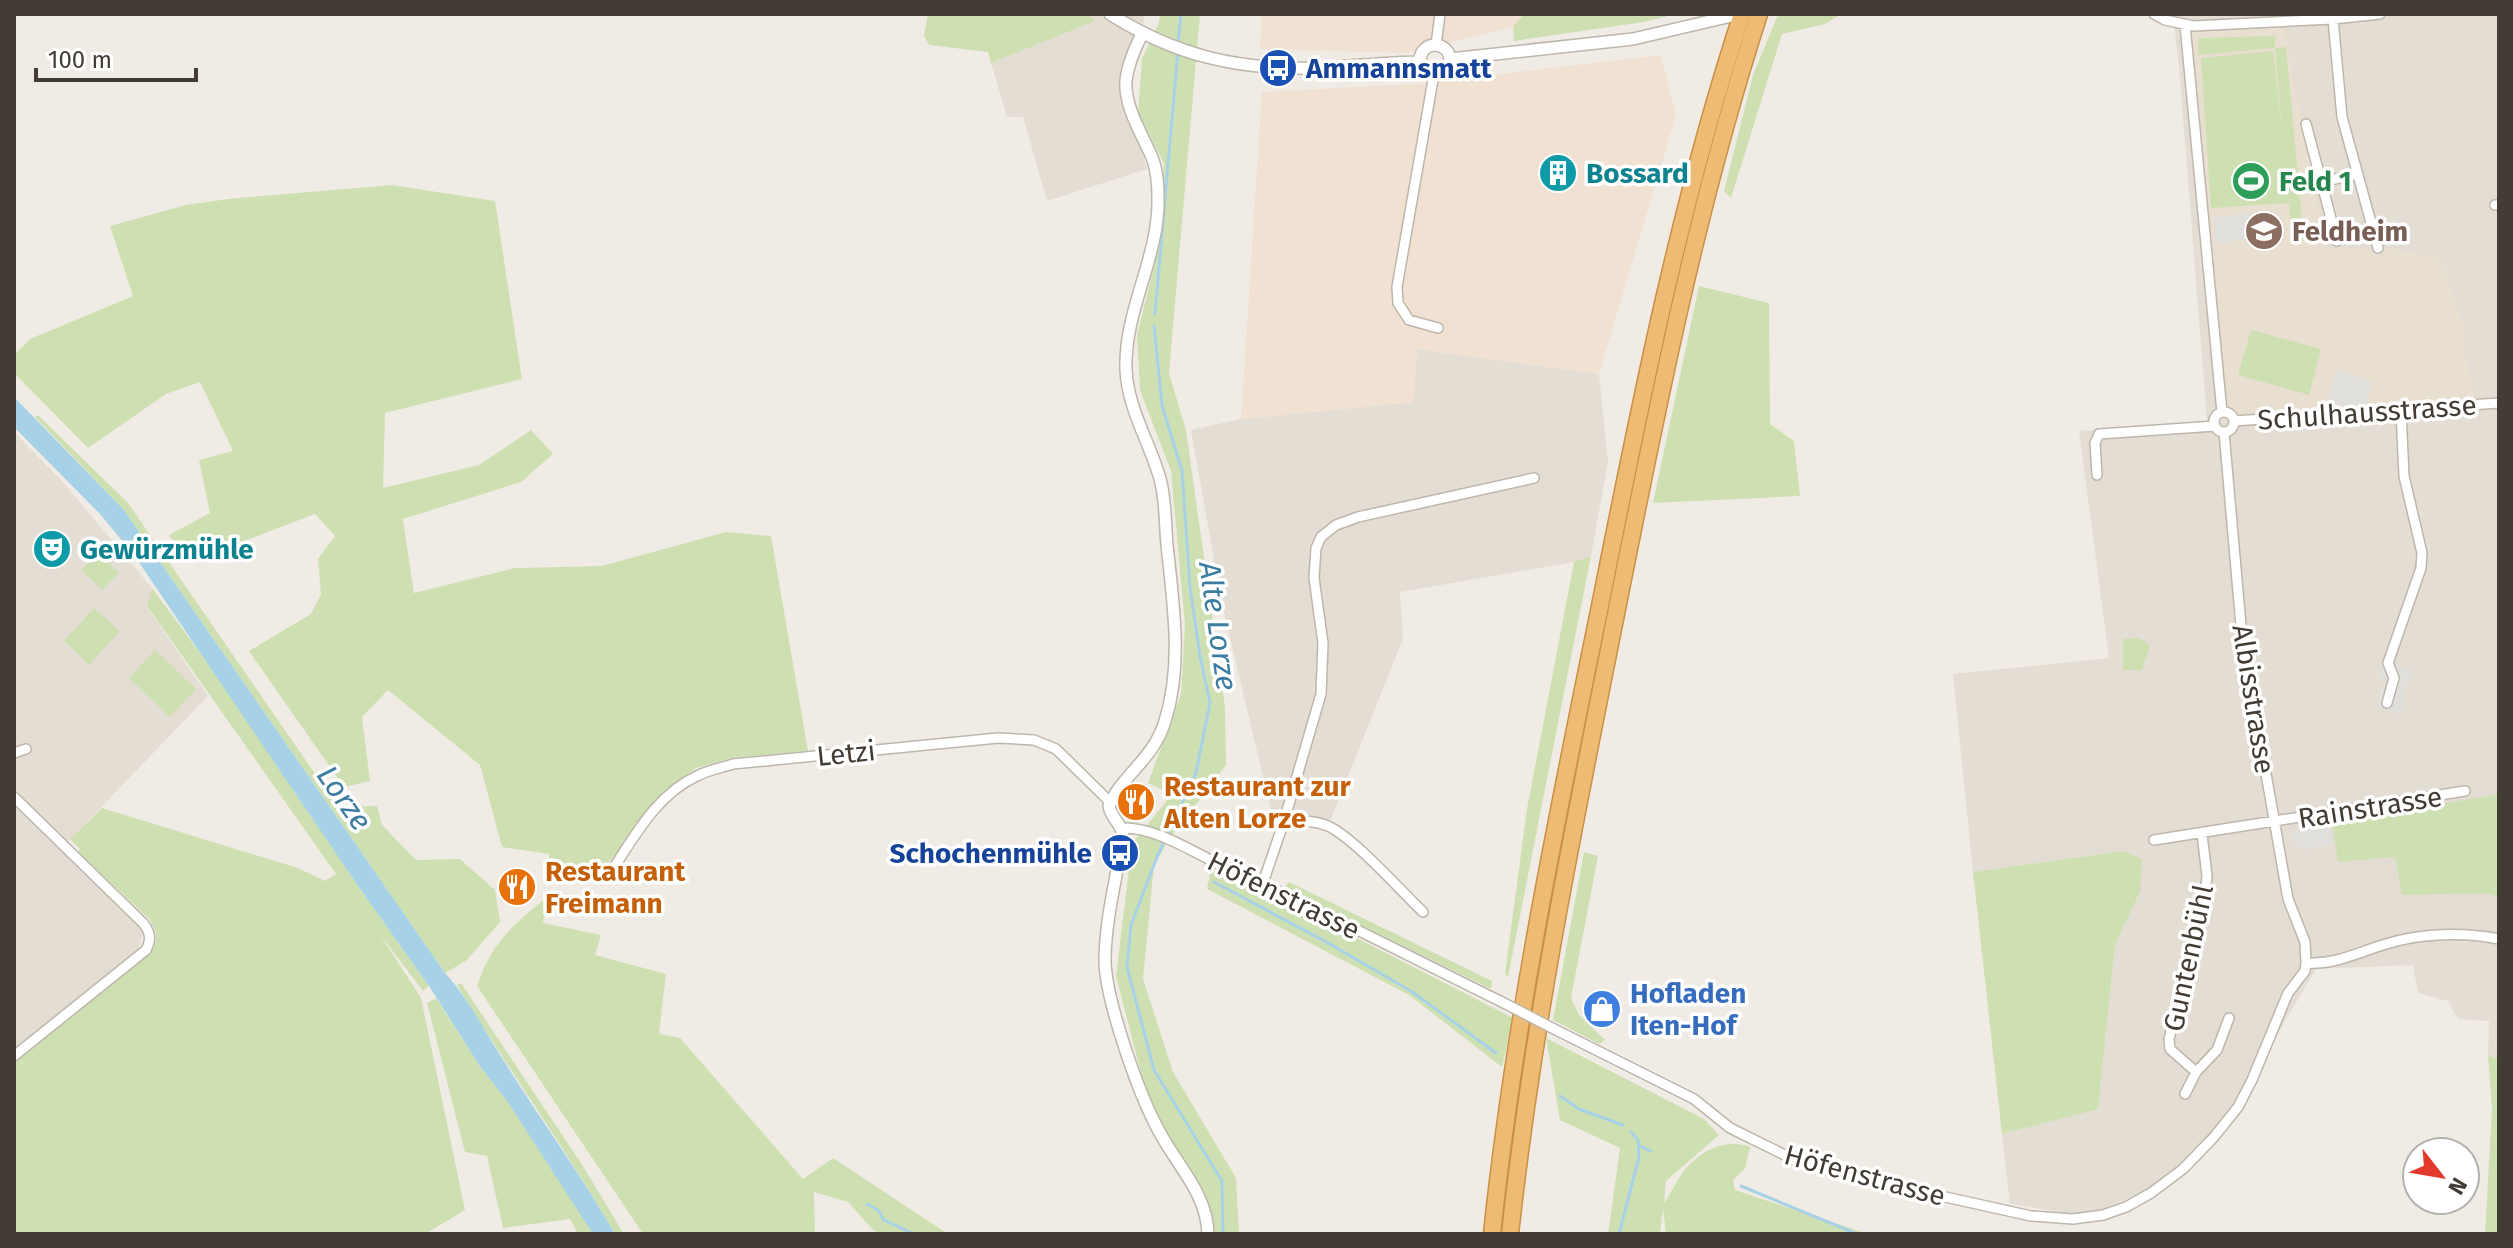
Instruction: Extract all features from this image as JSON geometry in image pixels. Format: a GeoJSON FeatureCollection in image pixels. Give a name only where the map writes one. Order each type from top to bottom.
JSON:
{"type":"FeatureCollection","features":[{"type":"Feature","properties":{"kind":"highway"},"geometry":{"type":"LineString","coordinates":[[1492,1234],[1510,1091],[1535,935],[1618,517],[1674,254],[1741,14]]}},
{"type":"Feature","properties":{"kind":"highway"},"geometry":{"type":"LineString","coordinates":[[1510,1234],[1543,989],[1631,541],[1699,228],[1759,14]]}},
{"type":"Feature","properties":{"kind":"street"},"geometry":{"type":"LineString","coordinates":[[1110,14],[1142,34],[1212,60],[1278,68],[1421,62]]}},
{"type":"Feature","properties":{"kind":"street"},"geometry":{"type":"LineString","coordinates":[[1436,45],[1440,14]]}},
{"type":"Feature","properties":{"kind":"street"},"geometry":{"type":"LineString","coordinates":[[1450,59],[1589,45],[1705,24],[1741,14]]}},
{"type":"Feature","properties":{"kind":"street"},"geometry":{"type":"LineString","coordinates":[[2154,14],[2185,25],[2380,14]]}},
{"type":"Feature","properties":{"kind":"street"},"geometry":{"type":"LineString","coordinates":[[2333,19],[2342,117],[2378,248]]}},
{"type":"Feature","properties":{"kind":"street"},"geometry":{"type":"LineString","coordinates":[[2185,25],[2222,412]]}},
{"type":"Feature","properties":{"kind":"street"},"geometry":{"type":"LineString","coordinates":[[1142,34],[1126,80],[1128,96],[1156,171],[1158,200],[1153,243],[1125,346],[1126,377],[1162,486],[1176,645],[1167,716],[1157,744],[1110,802],[1111,813],[1122,828],[1122,841],[1106,931],[1105,970],[1149,1110],[1159,1132],[1201,1199],[1208,1216],[1208,1234]]}},
{"type":"Feature","properties":{"kind":"street"},"geometry":{"type":"LineString","coordinates":[[1436,45],[1446,50],[1450,59],[1446,70],[1434,74],[1425,70],[1421,62],[1426,49],[1436,45]]}},
{"type":"Feature","properties":{"kind":"street"},"geometry":{"type":"LineString","coordinates":[[1434,74],[1397,287],[1398,303],[1409,320],[1438,328]]}},
{"type":"Feature","properties":{"kind":"street"},"geometry":{"type":"LineString","coordinates":[[2306,124],[2337,241]]}},
{"type":"Feature","properties":{"kind":"street"},"geometry":{"type":"LineString","coordinates":[[2321,182],[2358,174]]}},
{"type":"Feature","properties":{"kind":"street","name":"Schulhausstrasse"},"geometry":{"type":"LineString","coordinates":[[2234,421],[2499,403]]}},
{"type":"Feature","properties":{"kind":"street"},"geometry":{"type":"LineString","coordinates":[[2387,703],[2394,678],[2388,663],[2421,568],[2422,553],[2404,476],[2401,411]]}},
{"type":"Feature","properties":{"kind":"street"},"geometry":{"type":"LineString","coordinates":[[2097,475],[2095,443],[2099,434],[2220,429],[2232,428],[2234,421],[2230,414],[2222,412],[2216,416],[2220,429]]}},
{"type":"Feature","properties":{"kind":"street","name":"Albisstrasse"},"geometry":{"type":"LineString","coordinates":[[2220,429],[2242,637],[2288,899],[2305,942],[2306,963]]}},
{"type":"Feature","properties":{"kind":"street"},"geometry":{"type":"LineString","coordinates":[[1263,883],[1321,694],[1323,643],[1314,578],[1316,548],[1321,537],[1336,525],[1358,517],[1534,478]]}},
{"type":"Feature","properties":{"kind":"street","name":"Letzi"},"geometry":{"type":"LineString","coordinates":[[607,878],[650,815],[671,792],[697,776],[733,764],[998,738],[1034,740],[1056,749],[1110,802]]}},
{"type":"Feature","properties":{"kind":"street"},"geometry":{"type":"LineString","coordinates":[[14,753],[26,749]]}},
{"type":"Feature","properties":{"kind":"street","name":"Rainstrasse"},"geometry":{"type":"LineString","coordinates":[[2154,840],[2465,791]]}},
{"type":"Feature","properties":{"kind":"street"},"geometry":{"type":"LineString","coordinates":[[14,797],[144,924],[150,941],[146,950],[14,1056]]}},
{"type":"Feature","properties":{"kind":"street"},"geometry":{"type":"LineString","coordinates":[[1284,821],[1309,820],[1329,826],[1423,912]]}},
{"type":"Feature","properties":{"kind":"street","name":"Höfenstrasse"},"geometry":{"type":"LineString","coordinates":[[1122,828],[1144,831],[1171,841],[1263,883],[1694,1099],[1730,1128],[1799,1162],[2031,1216],[2073,1219],[2103,1215],[2151,1193],[2183,1169],[2214,1137],[2245,1093],[2288,993],[2305,971],[2306,963]]}},
{"type":"Feature","properties":{"kind":"street","name":"Guntenbühl"},"geometry":{"type":"LineString","coordinates":[[2196,1072],[2170,1049],[2169,1039],[2205,895],[2207,876],[2202,834]]}},
{"type":"Feature","properties":{"kind":"street"},"geometry":{"type":"LineString","coordinates":[[2306,963],[2322,964],[2387,943],[2427,936],[2481,935],[2499,939]]}},
{"type":"Feature","properties":{"kind":"street","name":"Guntenbühl"},"geometry":{"type":"LineString","coordinates":[[2185,1094],[2196,1072],[2217,1050],[2229,1018]]}},
{"type":"Feature","properties":{"kind":"shaded area"},"geometry":{"type":"Polygon","coordinates":[[[1087,14],[1145,14],[1124,91],[1147,169],[1047,201],[1023,117],[1007,117],[991,63],[1094,21],[1087,14]]]}},
{"type":"Feature","properties":{"kind":"shaded area"},"geometry":{"type":"Polygon","coordinates":[[[1262,14],[1527,14],[1513,27],[1406,53],[1260,49],[1262,14]]]}},
{"type":"Feature","properties":{"kind":"shaded area"},"geometry":{"type":"Polygon","coordinates":[[[2173,14],[2499,14],[2499,794],[2333,822],[2395,857],[2499,897],[2499,1060],[2488,1055],[2489,1021],[2458,1019],[2448,1001],[2418,993],[2413,965],[2316,969],[2223,1126],[2166,1183],[2085,1216],[2010,1204],[2002,1134],[2098,1108],[2115,945],[2140,892],[2124,851],[1973,872],[1953,674],[2109,658],[2079,431],[2207,421],[2173,14]]]}},
{"type":"Feature","properties":{"kind":"shaded area","name":"Feldheim"},"geometry":{"type":"Polygon","coordinates":[[[2283,22],[2326,248],[2392,249],[2439,258],[2463,323],[2466,358],[2476,404],[2234,421],[2222,412],[2185,25],[2283,22]]]}},
{"type":"Feature","properties":{"kind":"shaded area","name":"Ammannsmatt"},"geometry":{"type":"Polygon","coordinates":[[[1661,55],[1676,115],[1599,374],[1417,349],[1414,402],[1241,419],[1262,92],[1418,84],[1661,55]]]}},
{"type":"Feature","properties":{"kind":"shaded area"},"geometry":{"type":"Polygon","coordinates":[[[2254,213],[2255,239],[2215,243],[2213,217],[2254,213]]]}},
{"type":"Feature","properties":{"kind":"shaded area"},"geometry":{"type":"Polygon","coordinates":[[[1417,349],[1599,374],[1608,462],[1591,556],[1574,562],[1400,592],[1403,639],[1331,819],[1275,827],[1222,604],[1191,430],[1241,419],[1413,402],[1417,349]]]}},
{"type":"Feature","properties":{"kind":"shaded area"},"geometry":{"type":"Polygon","coordinates":[[[2337,370],[2372,382],[2366,405],[2326,404],[2337,370]]]}},
{"type":"Feature","properties":{"kind":"shaded area"},"geometry":{"type":"Polygon","coordinates":[[[14,432],[62,481],[152,588],[147,607],[208,696],[60,850],[139,925],[143,932],[138,951],[14,1048],[14,432]]]}},
{"type":"Feature","properties":{"kind":"shaded area"},"geometry":{"type":"Polygon","coordinates":[[[2384,660],[2394,660],[2396,665],[2412,671],[2402,697],[2406,699],[2400,715],[2376,706],[2385,681],[2378,678],[2384,660]]]}},
{"type":"Feature","properties":{"kind":"shaded area"},"geometry":{"type":"Polygon","coordinates":[[[2331,824],[2334,844],[2301,850],[2300,843],[2293,844],[2290,831],[2331,824]]]}},
{"type":"Feature","properties":{"kind":"green space"},"geometry":{"type":"Polygon","coordinates":[[[928,14],[1087,14],[1095,21],[991,63],[988,52],[929,45],[924,36],[928,14]]]}},
{"type":"Feature","properties":{"kind":"green space"},"geometry":{"type":"Polygon","coordinates":[[[1160,14],[1200,14],[1169,373],[1186,430],[1225,707],[1226,765],[1169,840],[1154,865],[1143,979],[1173,1072],[1236,1178],[1239,1234],[1211,1234],[1213,1217],[1147,1096],[1116,976],[1132,844],[1172,794],[1148,783],[1181,694],[1185,625],[1171,471],[1140,390],[1137,335],[1155,263],[1164,163],[1138,113],[1142,59],[1159,23],[1160,14]]]}},
{"type":"Feature","properties":{"kind":"green space"},"geometry":{"type":"Polygon","coordinates":[[[1524,14],[1675,14],[1644,22],[1514,41],[1513,27],[1524,14]]]}},
{"type":"Feature","properties":{"kind":"green space"},"geometry":{"type":"Polygon","coordinates":[[[1785,14],[1842,14],[1825,24],[1782,34],[1731,198],[1724,191],[1753,75],[1777,17],[1785,14]]]}},
{"type":"Feature","properties":{"kind":"green space"},"geometry":{"type":"Polygon","coordinates":[[[2276,36],[2274,48],[2198,55],[2199,38],[2276,36]]]}},
{"type":"Feature","properties":{"kind":"green space"},"geometry":{"type":"Polygon","coordinates":[[[2286,47],[2304,241],[2293,242],[2289,203],[2211,208],[2201,58],[2273,51],[2282,130],[2275,48],[2286,47]]]}},
{"type":"Feature","properties":{"kind":"green space"},"geometry":{"type":"Polygon","coordinates":[[[392,185],[495,201],[522,379],[385,413],[383,488],[479,465],[531,430],[553,454],[521,482],[403,519],[414,593],[515,568],[602,566],[726,532],[771,536],[808,751],[731,758],[696,768],[665,791],[598,872],[549,879],[549,854],[502,847],[480,765],[388,690],[362,717],[370,781],[344,787],[249,651],[311,614],[321,594],[318,559],[335,536],[315,514],[189,562],[169,535],[210,513],[199,460],[233,451],[200,382],[166,394],[88,448],[14,373],[14,355],[30,339],[133,296],[110,226],[186,205],[392,185]]]}},
{"type":"Feature","properties":{"kind":"green space"},"geometry":{"type":"Polygon","coordinates":[[[1699,286],[1769,303],[1770,424],[1794,441],[1800,496],[1653,503],[1699,286]]]}},
{"type":"Feature","properties":{"kind":"green space"},"geometry":{"type":"Polygon","coordinates":[[[2251,330],[2321,349],[2309,395],[2238,375],[2251,330]]]}},
{"type":"Feature","properties":{"kind":"green space"},"geometry":{"type":"Polygon","coordinates":[[[38,415],[128,503],[338,807],[377,806],[382,825],[416,860],[460,859],[495,890],[500,922],[466,961],[445,973],[124,510],[35,417],[38,415]]]}},
{"type":"Feature","properties":{"kind":"green space"},"geometry":{"type":"Polygon","coordinates":[[[99,553],[119,573],[102,590],[81,570],[99,553]]]}},
{"type":"Feature","properties":{"kind":"green space"},"geometry":{"type":"Polygon","coordinates":[[[1591,556],[1508,977],[1505,974],[1527,809],[1574,562],[1591,556]]]}},
{"type":"Feature","properties":{"kind":"green space"},"geometry":{"type":"Polygon","coordinates":[[[152,588],[232,696],[358,886],[429,986],[423,991],[379,933],[421,998],[465,1210],[425,1234],[14,1234],[14,1061],[151,953],[156,940],[150,920],[78,852],[80,849],[70,839],[102,808],[298,868],[325,881],[336,874],[147,606],[152,588]]]}},
{"type":"Feature","properties":{"kind":"green space"},"geometry":{"type":"Polygon","coordinates":[[[94,608],[120,631],[89,665],[64,641],[94,608]]]}},
{"type":"Feature","properties":{"kind":"green space"},"geometry":{"type":"Polygon","coordinates":[[[2138,638],[2150,645],[2142,670],[2123,670],[2123,639],[2138,638]]]}},
{"type":"Feature","properties":{"kind":"green space"},"geometry":{"type":"Polygon","coordinates":[[[155,650],[196,689],[170,717],[129,678],[155,650]]]}},
{"type":"Feature","properties":{"kind":"green space"},"geometry":{"type":"Polygon","coordinates":[[[2499,794],[2499,897],[2485,893],[2402,895],[2395,857],[2338,862],[2332,822],[2499,794]]]}},
{"type":"Feature","properties":{"kind":"green space"},"geometry":{"type":"Polygon","coordinates":[[[2124,851],[2142,860],[2140,892],[2115,945],[2098,1109],[2002,1134],[1973,872],[2124,851]]]}},
{"type":"Feature","properties":{"kind":"green space"},"geometry":{"type":"Polygon","coordinates":[[[1584,852],[1598,856],[1571,998],[1579,1015],[1605,1040],[1599,1044],[1553,1020],[1584,852]]]}},
{"type":"Feature","properties":{"kind":"green space"},"geometry":{"type":"Polygon","coordinates":[[[1212,864],[1513,1018],[1502,1067],[1409,995],[1207,889],[1212,864]]]}},
{"type":"Feature","properties":{"kind":"green space"},"geometry":{"type":"Polygon","coordinates":[[[1289,882],[1492,981],[1491,989],[1284,888],[1289,882]]]}},
{"type":"Feature","properties":{"kind":"green space"},"geometry":{"type":"Polygon","coordinates":[[[547,897],[543,923],[601,935],[595,955],[666,974],[659,1034],[680,1038],[803,1179],[833,1158],[948,1234],[881,1234],[873,1230],[848,1202],[814,1192],[815,1234],[643,1234],[477,986],[497,946],[547,897]]]}},
{"type":"Feature","properties":{"kind":"green space"},"geometry":{"type":"Polygon","coordinates":[[[461,983],[581,1163],[624,1234],[615,1234],[457,985],[461,983]]]}},
{"type":"Feature","properties":{"kind":"green space"},"geometry":{"type":"Polygon","coordinates":[[[436,998],[593,1234],[578,1234],[570,1219],[503,1228],[487,1156],[465,1152],[427,1003],[436,998]]]}},
{"type":"Feature","properties":{"kind":"green space"},"geometry":{"type":"Polygon","coordinates":[[[1546,1038],[1704,1119],[1719,1135],[1666,1181],[1664,1203],[1681,1175],[1705,1152],[1722,1145],[1741,1145],[1750,1147],[1745,1168],[1733,1180],[1735,1190],[1868,1234],[1666,1234],[1663,1208],[1660,1234],[1608,1234],[1620,1148],[1560,1120],[1546,1038]]]}},
{"type":"Feature","properties":{"kind":"green space"},"geometry":{"type":"Polygon","coordinates":[[[2488,1055],[2499,1060],[2499,1234],[2485,1234],[2492,1109],[2488,1055]]]}},
{"type":"Feature","properties":{"kind":"water"},"geometry":{"type":"Polygon","coordinates":[[[14,397],[124,510],[469,1005],[615,1234],[593,1234],[507,1101],[479,1065],[429,986],[134,555],[100,514],[14,427],[14,397]]]}},
{"type":"Feature","properties":{"kind":"waterway","name":"Alte Lorze"},"geometry":{"type":"LineString","coordinates":[[1178,43],[1181,14]]}},
{"type":"Feature","properties":{"kind":"waterway","name":"Alte Lorze"},"geometry":{"type":"LineString","coordinates":[[1155,314],[1178,50]]}},
{"type":"Feature","properties":{"kind":"waterway","name":"Alte Lorze"},"geometry":{"type":"LineString","coordinates":[[1154,326],[1162,405],[1182,471],[1190,587],[1210,703],[1196,773],[1157,857],[1131,925],[1127,967],[1154,1070],[1222,1181],[1223,1234]]}},
{"type":"Feature","properties":{"kind":"waterway"},"geometry":{"type":"LineString","coordinates":[[1214,882],[1411,991],[1496,1053]]}},
{"type":"Feature","properties":{"kind":"waterway"},"geometry":{"type":"LineString","coordinates":[[1560,1096],[1579,1109],[1623,1125]]}},
{"type":"Feature","properties":{"kind":"waterway"},"geometry":{"type":"LineString","coordinates":[[1619,1234],[1639,1157],[1638,1140],[1631,1132]]}},
{"type":"Feature","properties":{"kind":"waterway"},"geometry":{"type":"LineString","coordinates":[[1640,1146],[1651,1151]]}},
{"type":"Feature","properties":{"kind":"waterway"},"geometry":{"type":"LineString","coordinates":[[1741,1186],[1857,1234]]}},
{"type":"Feature","properties":{"kind":"waterway"},"geometry":{"type":"LineString","coordinates":[[867,1204],[878,1210],[884,1220],[914,1234]]}},
{"type":"Feature","properties":{"kind":"place","name":"Ammannsmatt"},"geometry":{"type":"Point","coordinates":[1278,68]}},
{"type":"Feature","properties":{"kind":"place","name":"Bossard"},"geometry":{"type":"Point","coordinates":[1558,173]}},
{"type":"Feature","properties":{"kind":"place","name":"Feld 1"},"geometry":{"type":"Point","coordinates":[2251,181]}},
{"type":"Feature","properties":{"kind":"place","name":"Feldheim"},"geometry":{"type":"Point","coordinates":[2264,231]}},
{"type":"Feature","properties":{"kind":"place","name":"Gewürzmühle"},"geometry":{"type":"Point","coordinates":[52,549]}},
{"type":"Feature","properties":{"kind":"place","name":"Restaurant zur Alten Lorze"},"geometry":{"type":"Point","coordinates":[1136,802]}},
{"type":"Feature","properties":{"kind":"place","name":"Schochenmühle"},"geometry":{"type":"Point","coordinates":[1120,853]}},
{"type":"Feature","properties":{"kind":"place","name":"Restaurant Freimann"},"geometry":{"type":"Point","coordinates":[517,887]}},
{"type":"Feature","properties":{"kind":"place","name":"Hofladen Iten-Hof"},"geometry":{"type":"Point","coordinates":[1602,1009]}},
{"type":"Feature","properties":{"kind":"water label","name":"Lorze"},"geometry":{"type":"Point","coordinates":[344,798]}}]}
